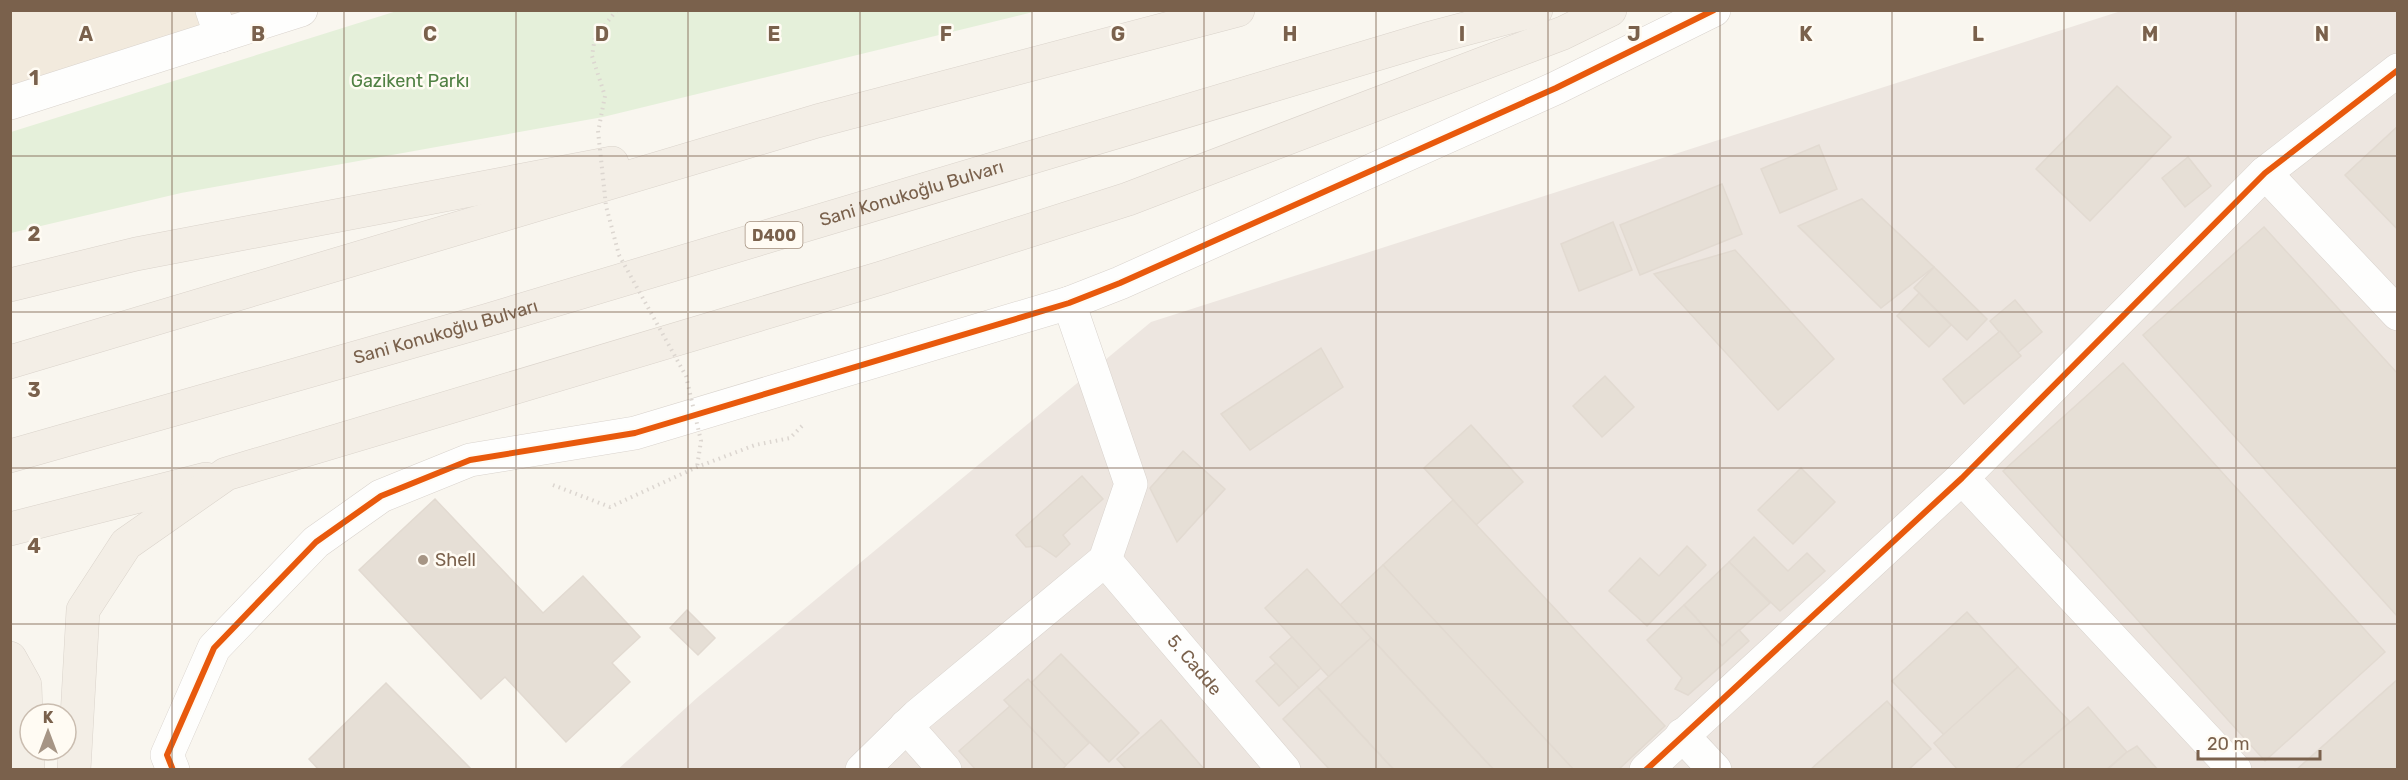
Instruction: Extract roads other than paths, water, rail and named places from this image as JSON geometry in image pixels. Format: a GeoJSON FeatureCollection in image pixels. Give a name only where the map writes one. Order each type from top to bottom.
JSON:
{"type":"FeatureCollection","features":[{"type":"Feature","properties":{"kind":"highway"},"geometry":{"type":"LineString","coordinates":[[10,362],[817,121],[1238,10]]}},
{"type":"Feature","properties":{"kind":"highway","name":"Sani Konukoğlu Bulvarı"},"geometry":{"type":"LineString","coordinates":[[10,456],[488,320],[1427,39],[1536,10]]}},
{"type":"Feature","properties":{"kind":"highway"},"geometry":{"type":"LineString","coordinates":[[10,529],[226,474],[881,278],[1128,199],[1563,33],[1610,10]]}},
{"type":"Feature","properties":{"kind":"highway"},"geometry":{"type":"LineString","coordinates":[[10,285],[136,254],[817,121]]}},
{"type":"Feature","properties":{"kind":"highway"},"geometry":{"type":"LineString","coordinates":[[10,298],[136,254]]}},
{"type":"Feature","properties":{"kind":"highway"},"geometry":{"type":"LineString","coordinates":[[74,770],[83,610],[126,544],[226,474]]}},
{"type":"Feature","properties":{"kind":"highway"},"geometry":{"type":"LineString","coordinates":[[10,658],[25,685],[28,770]]}},
{"type":"Feature","properties":{"kind":"street"},"geometry":{"type":"LineString","coordinates":[[10,103],[216,23],[301,10]]}},
{"type":"Feature","properties":{"kind":"street"},"geometry":{"type":"LineString","coordinates":[[173,770],[167,755],[214,648],[316,542],[381,496],[470,460],[635,433],[1069,303],[1120,283],[1545,93],[1714,10]]}},
{"type":"Feature","properties":{"kind":"street"},"geometry":{"type":"LineString","coordinates":[[1646,770],[1962,478],[2265,173],[2397,70]]}},
{"type":"Feature","properties":{"kind":"street"},"geometry":{"type":"LineString","coordinates":[[2265,173],[2397,314]]}},
{"type":"Feature","properties":{"kind":"street"},"geometry":{"type":"LineString","coordinates":[[862,770],[906,726],[1105,560],[1131,484],[1069,303]]}},
{"type":"Feature","properties":{"kind":"street"},"geometry":{"type":"LineString","coordinates":[[1962,478],[2235,770]]}},
{"type":"Feature","properties":{"kind":"street","name":"5. Cadde"},"geometry":{"type":"LineString","coordinates":[[1105,560],[1284,770]]}},
{"type":"Feature","properties":{"kind":"street"},"geometry":{"type":"LineString","coordinates":[[906,726],[945,770]]}},
{"type":"Feature","properties":{"kind":"street"},"geometry":{"type":"LineString","coordinates":[[1682,735],[1715,770]]}},
{"type":"Feature","properties":{"kind":"place","name":"Shell"},"geometry":{"type":"Point","coordinates":[423,560]}},
{"type":"Feature","properties":{"kind":"park label","name":"Gazikent Parkı"},"geometry":{"type":"Point","coordinates":[410,81]}}]}
